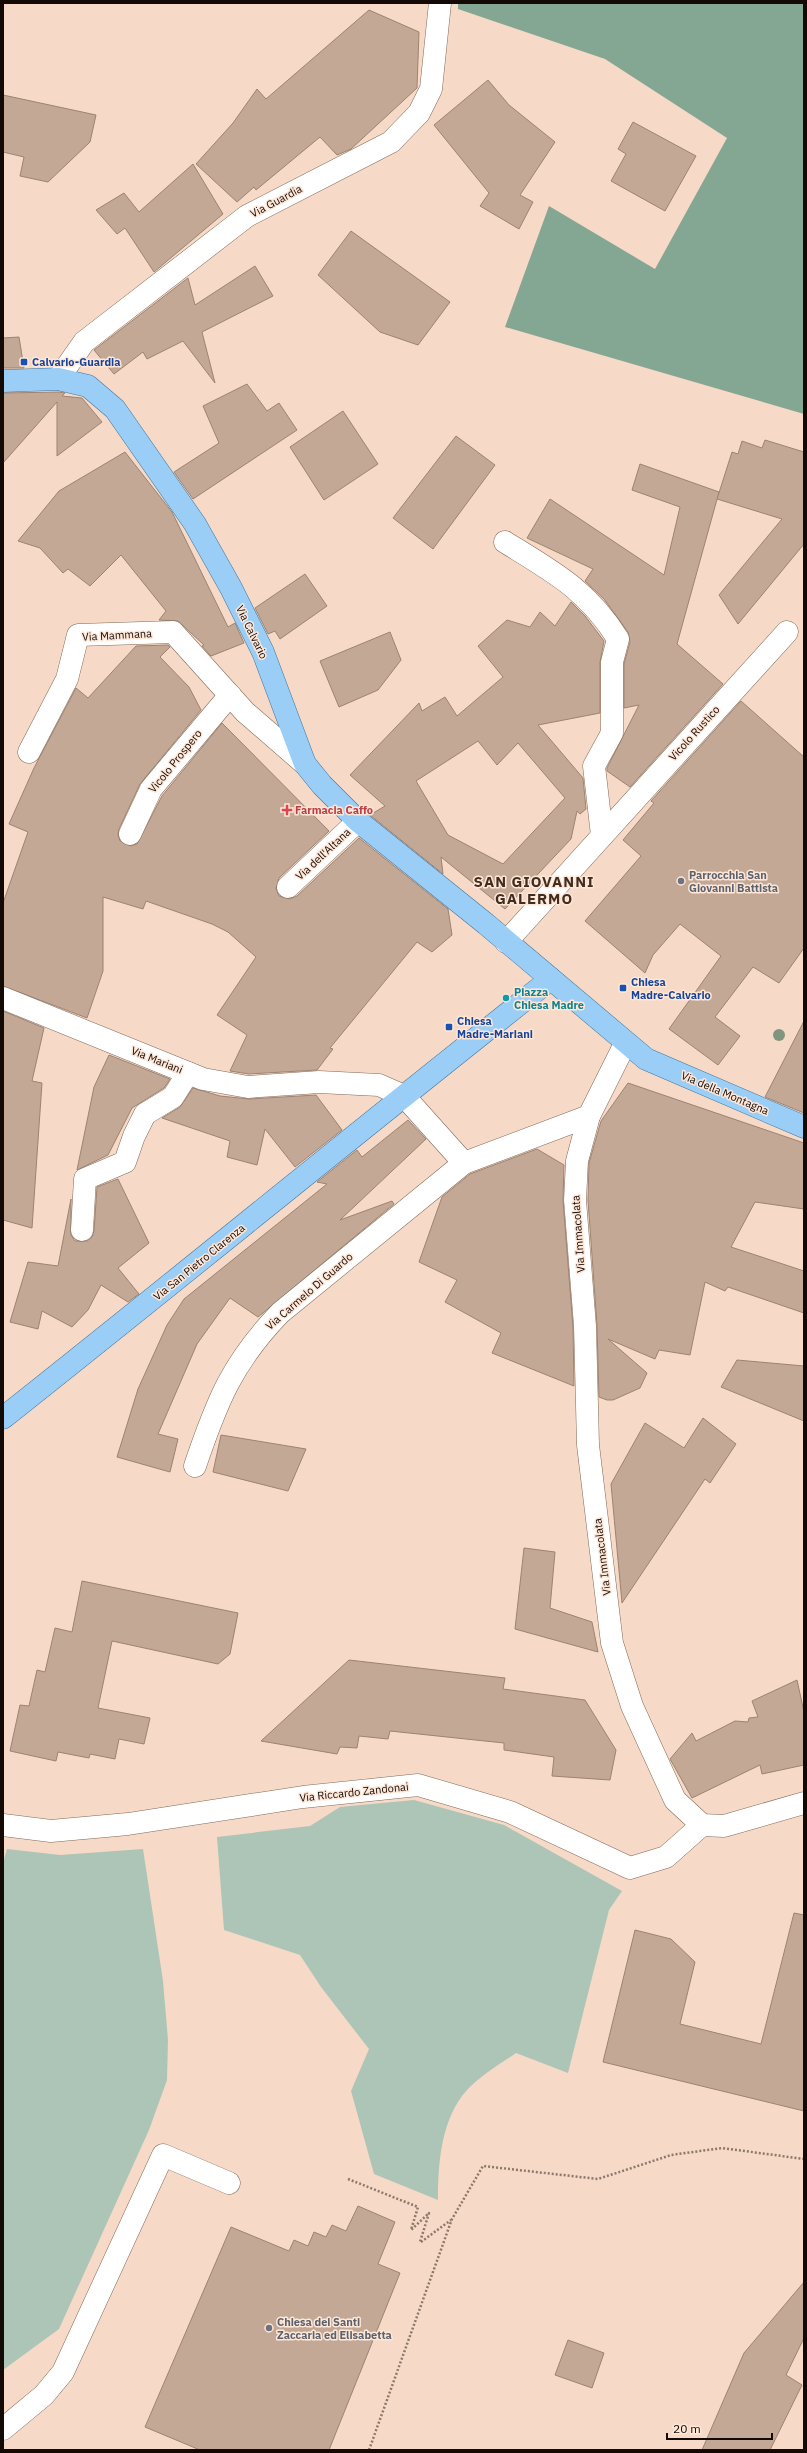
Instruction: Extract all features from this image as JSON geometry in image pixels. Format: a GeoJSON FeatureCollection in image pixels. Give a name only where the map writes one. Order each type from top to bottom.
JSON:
{"type":"FeatureCollection","features":[{"type":"Feature","properties":{"kind":"main road","name":"Via Calvario"},"geometry":{"type":"LineString","coordinates":[[3,381],[58,379],[88,386],[115,409],[195,524],[263,652],[305,764],[322,785],[358,821],[486,924],[551,979]]}},
{"type":"Feature","properties":{"kind":"main road","name":"Via della Montagna"},"geometry":{"type":"LineString","coordinates":[[551,979],[625,1044],[646,1059],[804,1126]]}},
{"type":"Feature","properties":{"kind":"main road","name":"Via San Pietro Clarenza"},"geometry":{"type":"LineString","coordinates":[[3,1418],[202,1260],[398,1100],[551,979]]}},
{"type":"Feature","properties":{"kind":"street","name":"Via Guardia"},"geometry":{"type":"LineString","coordinates":[[58,379],[84,342],[247,216],[391,142],[419,113],[431,89],[440,3]]}},
{"type":"Feature","properties":{"kind":"street"},"geometry":{"type":"LineString","coordinates":[[505,542],[566,580],[604,617],[618,639],[612,662],[612,733],[594,766],[602,835]]}},
{"type":"Feature","properties":{"kind":"street","name":"Via Mammana"},"geometry":{"type":"LineString","coordinates":[[29,752],[67,678],[78,635],[173,632],[230,695]]}},
{"type":"Feature","properties":{"kind":"street","name":"Vicolo Rustico"},"geometry":{"type":"LineString","coordinates":[[506,942],[787,632]]}},
{"type":"Feature","properties":{"kind":"street"},"geometry":{"type":"LineString","coordinates":[[230,695],[245,712],[305,764]]}},
{"type":"Feature","properties":{"kind":"street","name":"Vicolo Prospero"},"geometry":{"type":"LineString","coordinates":[[130,834],[151,789],[230,695]]}},
{"type":"Feature","properties":{"kind":"street","name":"Via dell'Altana"},"geometry":{"type":"LineString","coordinates":[[288,887],[358,821]]}},
{"type":"Feature","properties":{"kind":"street","name":"Via Mariani"},"geometry":{"type":"LineString","coordinates":[[3,998],[204,1079],[248,1087],[319,1082],[379,1085],[398,1100]]}},
{"type":"Feature","properties":{"kind":"street","name":"Via Immacolata"},"geometry":{"type":"LineString","coordinates":[[625,1044],[589,1116],[577,1161],[575,1200],[585,1326],[588,1444],[612,1643],[632,1706],[675,1800],[702,1825]]}},
{"type":"Feature","properties":{"kind":"street"},"geometry":{"type":"LineString","coordinates":[[82,1230],[85,1179],[125,1162],[134,1136],[145,1114],[173,1097],[188,1073]]}},
{"type":"Feature","properties":{"kind":"street"},"geometry":{"type":"LineString","coordinates":[[398,1100],[459,1167]]}},
{"type":"Feature","properties":{"kind":"street","name":"Via Carmelo Di Guardo"},"geometry":{"type":"LineString","coordinates":[[196,1466],[224,1389],[255,1339],[280,1313],[459,1167],[589,1116]]}},
{"type":"Feature","properties":{"kind":"street","name":"Via Riccardo Zandonai"},"geometry":{"type":"LineString","coordinates":[[3,1825],[50,1831],[128,1824],[303,1797],[418,1785],[510,1812],[630,1868],[666,1857],[702,1825]]}},
{"type":"Feature","properties":{"kind":"street"},"geometry":{"type":"LineString","coordinates":[[702,1825],[724,1826],[804,1803]]}},
{"type":"Feature","properties":{"kind":"street"},"geometry":{"type":"LineString","coordinates":[[3,2429],[44,2395],[63,2372],[163,2155],[229,2183]]}},
{"type":"Feature","properties":{"kind":"path"},"geometry":{"type":"LineString","coordinates":[[369,2450],[452,2220],[483,2166],[598,2180],[671,2156],[722,2148],[804,2158]]}},
{"type":"Feature","properties":{"kind":"path"},"geometry":{"type":"LineString","coordinates":[[348,2179],[418,2207],[411,2230],[429,2213],[420,2242],[452,2220]]}},
{"type":"Feature","properties":{"kind":"green space"},"geometry":{"type":"Polygon","coordinates":[[[458,3],[804,3],[804,414],[505,327],[549,206],[655,269],[727,138],[605,59],[458,9],[458,3]]]}},
{"type":"Feature","properties":{"kind":"green space"},"geometry":{"type":"Polygon","coordinates":[[[414,1800],[504,1825],[622,1891],[609,1910],[568,2073],[516,2053],[490,2070],[472,2085],[458,2102],[446,2128],[440,2157],[438,2200],[374,2174],[351,2091],[369,2049],[321,1987],[300,1955],[224,1930],[217,1837],[310,1826],[340,1807],[414,1800]]]}},
{"type":"Feature","properties":{"kind":"green space"},"geometry":{"type":"Polygon","coordinates":[[[7,1849],[60,1855],[143,1849],[163,1981],[168,2040],[167,2080],[149,2130],[59,2329],[3,2370],[3,1863],[7,1849]]]}},
{"type":"Feature","properties":{"kind":"building"},"geometry":{"type":"Polygon","coordinates":[[[369,10],[419,32],[417,88],[351,149],[337,155],[320,137],[256,190],[254,187],[237,202],[196,164],[233,123],[257,89],[266,99],[369,10]]]}},
{"type":"Feature","properties":{"kind":"building"},"geometry":{"type":"Polygon","coordinates":[[[488,80],[509,105],[555,142],[520,195],[533,202],[519,229],[480,206],[489,193],[434,125],[488,80]]]}},
{"type":"Feature","properties":{"kind":"building"},"geometry":{"type":"Polygon","coordinates":[[[3,95],[96,115],[90,142],[48,182],[20,176],[24,157],[3,152],[3,95]]]}},
{"type":"Feature","properties":{"kind":"building"},"geometry":{"type":"Polygon","coordinates":[[[633,122],[696,156],[665,211],[611,181],[626,154],[618,149],[633,122]]]}},
{"type":"Feature","properties":{"kind":"building"},"geometry":{"type":"Polygon","coordinates":[[[193,164],[223,214],[154,272],[125,228],[117,234],[96,210],[124,193],[139,212],[193,164]]]}},
{"type":"Feature","properties":{"kind":"building"},"geometry":{"type":"Polygon","coordinates":[[[351,231],[450,302],[418,345],[380,332],[318,275],[351,231]]]}},
{"type":"Feature","properties":{"kind":"building"},"geometry":{"type":"Polygon","coordinates":[[[255,266],[273,296],[202,332],[215,383],[183,341],[147,359],[143,352],[114,374],[94,350],[188,278],[195,305],[255,266]]]}},
{"type":"Feature","properties":{"kind":"building"},"geometry":{"type":"Polygon","coordinates":[[[19,337],[24,368],[3,368],[3,338],[19,337]]]}},
{"type":"Feature","properties":{"kind":"building"},"geometry":{"type":"Polygon","coordinates":[[[247,384],[267,411],[279,403],[297,430],[193,499],[174,472],[219,443],[203,406],[247,384]]]}},
{"type":"Feature","properties":{"kind":"building"},"geometry":{"type":"Polygon","coordinates":[[[3,393],[65,393],[62,396],[82,398],[102,422],[57,456],[57,402],[3,463],[3,393]]]}},
{"type":"Feature","properties":{"kind":"building"},"geometry":{"type":"Polygon","coordinates":[[[343,411],[378,464],[324,500],[290,447],[343,411]]]}},
{"type":"Feature","properties":{"kind":"building"},"geometry":{"type":"Polygon","coordinates":[[[456,436],[495,465],[433,549],[393,518],[456,436]]]}},
{"type":"Feature","properties":{"kind":"building"},"geometry":{"type":"Polygon","coordinates":[[[765,440],[804,452],[804,544],[738,624],[719,595],[782,519],[717,499],[732,452],[738,454],[742,441],[762,448],[765,440]]]}},
{"type":"Feature","properties":{"kind":"building"},"geometry":{"type":"Polygon","coordinates":[[[125,452],[172,512],[228,627],[235,623],[244,643],[211,656],[202,646],[204,645],[178,621],[159,620],[166,611],[121,555],[90,586],[68,569],[63,573],[40,548],[18,541],[59,491],[125,452]]]}},
{"type":"Feature","properties":{"kind":"building"},"geometry":{"type":"Polygon","coordinates":[[[640,464],[719,492],[677,644],[723,684],[630,787],[607,771],[607,768],[639,705],[624,708],[624,664],[630,642],[628,632],[604,599],[585,581],[593,569],[527,538],[550,499],[664,575],[680,507],[632,490],[640,464]]]}},
{"type":"Feature","properties":{"kind":"building"},"geometry":{"type":"Polygon","coordinates":[[[305,574],[327,606],[280,639],[275,631],[268,634],[255,608],[305,574]]]}},
{"type":"Feature","properties":{"kind":"building"},"geometry":{"type":"Polygon","coordinates":[[[571,602],[585,616],[604,641],[600,662],[600,713],[538,725],[583,778],[586,809],[580,814],[577,811],[571,839],[505,909],[441,857],[443,874],[370,815],[385,806],[350,775],[419,703],[422,711],[445,697],[457,716],[503,677],[478,646],[507,620],[530,627],[540,612],[555,626],[571,602]],[[478,741],[416,781],[448,835],[503,864],[565,798],[518,743],[497,765],[478,741]]]}},
{"type":"Feature","properties":{"kind":"building"},"geometry":{"type":"Polygon","coordinates":[[[390,632],[401,660],[378,690],[339,707],[320,661],[390,632]]]}},
{"type":"Feature","properties":{"kind":"building"},"geometry":{"type":"Polygon","coordinates":[[[168,645],[170,647],[160,657],[189,687],[201,710],[140,784],[119,829],[118,835],[120,841],[131,846],[137,844],[162,796],[222,723],[329,831],[279,878],[276,889],[279,896],[290,899],[297,896],[359,838],[448,909],[452,935],[432,952],[417,942],[330,1048],[333,1049],[317,1070],[249,1074],[230,1071],[247,1035],[217,1015],[256,957],[228,932],[212,924],[146,901],[143,909],[103,897],[103,971],[87,1018],[3,986],[3,903],[28,832],[9,824],[34,768],[76,688],[88,698],[136,646],[168,645]]]}},
{"type":"Feature","properties":{"kind":"building"},"geometry":{"type":"Polygon","coordinates":[[[741,701],[804,757],[804,948],[779,983],[753,967],[715,1017],[740,1036],[718,1065],[669,1029],[721,956],[680,924],[653,955],[645,973],[585,921],[641,856],[623,840],[654,803],[651,801],[741,701]]]}},
{"type":"Feature","properties":{"kind":"building"},"geometry":{"type":"Polygon","coordinates":[[[3,1011],[44,1028],[32,1081],[42,1083],[32,1228],[3,1220],[3,1011]]]}},
{"type":"Feature","properties":{"kind":"building"},"geometry":{"type":"Polygon","coordinates":[[[804,1021],[804,1113],[765,1097],[804,1021]]]}},
{"type":"Feature","properties":{"kind":"building"},"geometry":{"type":"Polygon","coordinates":[[[109,1055],[170,1079],[164,1088],[132,1108],[108,1155],[77,1170],[94,1087],[109,1055]]]}},
{"type":"Feature","properties":{"kind":"building"},"geometry":{"type":"Polygon","coordinates":[[[628,1083],[804,1143],[804,1209],[755,1202],[731,1247],[804,1271],[804,1313],[728,1287],[725,1291],[705,1282],[690,1355],[659,1350],[655,1359],[608,1339],[647,1373],[640,1388],[613,1400],[607,1400],[599,1397],[597,1325],[588,1200],[589,1163],[601,1121],[628,1083]]]}},
{"type":"Feature","properties":{"kind":"building"},"geometry":{"type":"Polygon","coordinates":[[[193,1088],[220,1096],[249,1099],[316,1095],[342,1130],[295,1167],[265,1129],[257,1165],[227,1157],[230,1141],[162,1118],[180,1107],[193,1088]]]}},
{"type":"Feature","properties":{"kind":"building"},"geometry":{"type":"Polygon","coordinates":[[[408,1120],[426,1139],[340,1220],[392,1201],[394,1204],[258,1317],[230,1298],[197,1344],[158,1434],[178,1439],[170,1472],[117,1457],[138,1389],[167,1325],[184,1299],[327,1184],[317,1182],[357,1150],[362,1157],[408,1120]]]}},
{"type":"Feature","properties":{"kind":"building"},"geometry":{"type":"Polygon","coordinates":[[[537,1149],[564,1165],[563,1201],[573,1327],[574,1386],[492,1353],[501,1333],[445,1302],[457,1280],[419,1262],[442,1197],[470,1174],[537,1149]]]}},
{"type":"Feature","properties":{"kind":"building"},"geometry":{"type":"Polygon","coordinates":[[[118,1179],[149,1243],[118,1268],[139,1294],[128,1302],[101,1285],[88,1310],[72,1327],[42,1311],[38,1329],[10,1322],[28,1262],[58,1266],[71,1199],[71,1235],[75,1241],[87,1241],[92,1237],[94,1231],[97,1187],[118,1179]]]}},
{"type":"Feature","properties":{"kind":"building"},"geometry":{"type":"Polygon","coordinates":[[[737,1360],[804,1366],[804,1421],[721,1387],[737,1360]]]}},
{"type":"Feature","properties":{"kind":"building"},"geometry":{"type":"Polygon","coordinates":[[[703,1418],[736,1444],[710,1483],[705,1479],[622,1603],[611,1484],[645,1423],[684,1448],[703,1418]]]}},
{"type":"Feature","properties":{"kind":"building"},"geometry":{"type":"Polygon","coordinates":[[[221,1435],[306,1449],[288,1491],[213,1472],[221,1435]]]}},
{"type":"Feature","properties":{"kind":"building"},"geometry":{"type":"Polygon","coordinates":[[[524,1548],[555,1552],[550,1608],[592,1622],[598,1652],[515,1629],[524,1548]]]}},
{"type":"Feature","properties":{"kind":"building"},"geometry":{"type":"Polygon","coordinates":[[[82,1581],[238,1613],[230,1654],[218,1664],[112,1641],[98,1708],[150,1718],[144,1744],[119,1739],[115,1759],[90,1754],[89,1758],[58,1752],[56,1761],[10,1751],[20,1705],[29,1706],[37,1670],[45,1672],[55,1628],[72,1632],[82,1581]]]}},
{"type":"Feature","properties":{"kind":"building"},"geometry":{"type":"Polygon","coordinates":[[[349,1660],[505,1678],[503,1689],[585,1700],[616,1750],[610,1780],[552,1776],[554,1757],[504,1750],[504,1743],[390,1731],[388,1739],[359,1736],[357,1748],[340,1747],[337,1754],[261,1741],[349,1660]]]}},
{"type":"Feature","properties":{"kind":"building"},"geometry":{"type":"Polygon","coordinates":[[[797,1680],[804,1712],[804,1765],[762,1774],[760,1765],[692,1798],[670,1759],[692,1733],[696,1741],[735,1721],[748,1722],[749,1718],[758,1717],[752,1701],[797,1680]]]}},
{"type":"Feature","properties":{"kind":"building"},"geometry":{"type":"Polygon","coordinates":[[[794,1913],[804,1915],[804,2111],[603,2062],[635,1930],[671,1939],[695,1962],[680,2024],[761,2044],[794,1913]]]}},
{"type":"Feature","properties":{"kind":"building","name":"Chiesa dei Santi Zaccaria ed Elisabetta"},"geometry":{"type":"Polygon","coordinates":[[[358,2206],[395,2222],[378,2264],[400,2273],[329,2450],[200,2450],[145,2427],[231,2227],[289,2251],[294,2240],[308,2246],[314,2232],[326,2237],[332,2225],[346,2231],[358,2206]]]}},
{"type":"Feature","properties":{"kind":"building"},"geometry":{"type":"Polygon","coordinates":[[[804,2282],[804,2338],[786,2375],[802,2385],[770,2450],[702,2450],[744,2353],[804,2282]]]}},
{"type":"Feature","properties":{"kind":"building"},"geometry":{"type":"Polygon","coordinates":[[[568,2340],[604,2353],[592,2388],[555,2375],[568,2340]]]}},
{"type":"Feature","properties":{"kind":"place","name":"Calvario-Guardia"},"geometry":{"type":"Point","coordinates":[24,362]}},
{"type":"Feature","properties":{"kind":"place","name":"Farmacia Caffo"},"geometry":{"type":"Point","coordinates":[287,810]}},
{"type":"Feature","properties":{"kind":"place","name":"Parrocchia San Giovanni Battista"},"geometry":{"type":"Point","coordinates":[681,881]}},
{"type":"Feature","properties":{"kind":"place","name":"Chiesa Madre-Calvario"},"geometry":{"type":"Point","coordinates":[623,988]}},
{"type":"Feature","properties":{"kind":"place","name":"Piazza Chiesa Madre"},"geometry":{"type":"Point","coordinates":[506,998]}},
{"type":"Feature","properties":{"kind":"place","name":"Chiesa Madre-Mariani"},"geometry":{"type":"Point","coordinates":[449,1027]}},
{"type":"Feature","properties":{"kind":"place","name":"Chiesa dei Santi Zaccaria ed Elisabetta"},"geometry":{"type":"Point","coordinates":[269,2328]}},
{"type":"Feature","properties":{"kind":"district","name":"SAN GIOVANNI GALERMO"},"geometry":{"type":"Point","coordinates":[534,890]}}]}
